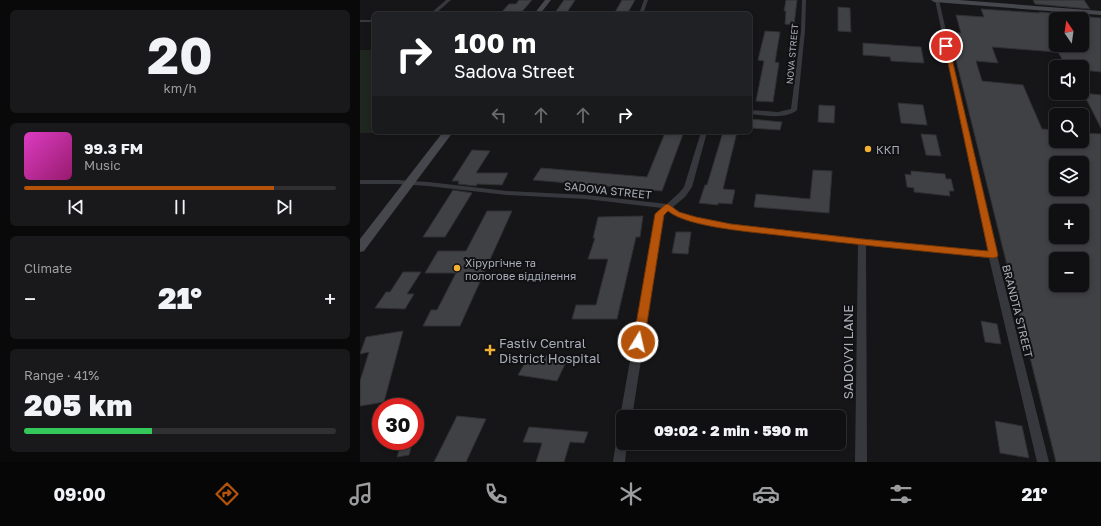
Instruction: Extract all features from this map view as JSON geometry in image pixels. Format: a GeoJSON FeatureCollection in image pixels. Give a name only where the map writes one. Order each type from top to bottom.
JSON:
{"type":"FeatureCollection","features":[{"type":"Feature","properties":{"kind":"main road"},"geometry":{"type":"LineString","coordinates":[[539,12],[548,0]]}},
{"type":"Feature","properties":{"kind":"main road"},"geometry":{"type":"LineString","coordinates":[[936,0],[1101,13]]}},
{"type":"Feature","properties":{"kind":"main road"},"geometry":{"type":"LineString","coordinates":[[360,248],[447,134]]}},
{"type":"Feature","properties":{"kind":"street"},"geometry":{"type":"LineString","coordinates":[[434,12],[449,0]]}},
{"type":"Feature","properties":{"kind":"street"},"geometry":{"type":"LineString","coordinates":[[642,12],[646,0]]}},
{"type":"Feature","properties":{"kind":"street","name":"NOVA STREET"},"geometry":{"type":"LineString","coordinates":[[752,112],[778,114],[788,113],[794,110],[803,31],[804,0]]}},
{"type":"Feature","properties":{"kind":"street","name":"BRANDTA STREET"},"geometry":{"type":"LineString","coordinates":[[936,0],[993,255],[1043,462]]}},
{"type":"Feature","properties":{"kind":"street"},"geometry":{"type":"LineString","coordinates":[[360,21],[372,21]]}},
{"type":"Feature","properties":{"kind":"street"},"geometry":{"type":"LineString","coordinates":[[627,410],[660,214],[682,195],[688,187],[703,134]]}},
{"type":"Feature","properties":{"kind":"street","name":"SADOVA STREET"},"geometry":{"type":"LineString","coordinates":[[360,182],[410,183],[655,205],[668,207],[676,214],[696,220],[731,227],[993,255]]}},
{"type":"Feature","properties":{"kind":"street"},"geometry":{"type":"LineString","coordinates":[[653,252],[655,205]]}},
{"type":"Feature","properties":{"kind":"street","name":"SADOVYI LANE"},"geometry":{"type":"LineString","coordinates":[[861,462],[862,242]]}},
{"type":"Feature","properties":{"kind":"street"},"geometry":{"type":"LineString","coordinates":[[618,462],[620,450]]}},
{"type":"Feature","properties":{"kind":"shaded area"},"geometry":{"type":"Polygon","coordinates":[[[360,50],[372,50],[372,133],[360,133],[360,50]]]}},
{"type":"Feature","properties":{"kind":"building"},"geometry":{"type":"Polygon","coordinates":[[[519,0],[532,0],[522,12],[502,12],[509,4],[516,4],[519,0]]]}},
{"type":"Feature","properties":{"kind":"building"},"geometry":{"type":"Polygon","coordinates":[[[564,0],[575,0],[567,12],[555,12],[564,0]]]}},
{"type":"Feature","properties":{"kind":"building"},"geometry":{"type":"Polygon","coordinates":[[[622,0],[635,0],[628,12],[615,12],[622,0]]]}},
{"type":"Feature","properties":{"kind":"building"},"geometry":{"type":"Polygon","coordinates":[[[786,0],[797,0],[794,25],[785,24],[786,11],[784,11],[786,0]]]}},
{"type":"Feature","properties":{"kind":"building"},"geometry":{"type":"Polygon","coordinates":[[[1033,0],[1084,0],[1090,9],[1035,4],[1033,0]]]}},
{"type":"Feature","properties":{"kind":"building"},"geometry":{"type":"Polygon","coordinates":[[[838,7],[850,8],[851,32],[838,31],[838,7]]]}},
{"type":"Feature","properties":{"kind":"building"},"geometry":{"type":"Polygon","coordinates":[[[981,9],[1049,13],[1049,51],[992,47],[998,63],[976,61],[982,81],[1023,85],[1042,129],[1049,130],[1049,148],[1089,148],[1089,133],[1101,134],[1101,462],[1056,462],[949,32],[961,33],[956,15],[984,17],[981,9]]]}},
{"type":"Feature","properties":{"kind":"building"},"geometry":{"type":"Polygon","coordinates":[[[1089,17],[1101,18],[1101,72],[1089,71],[1089,60],[1063,60],[1058,52],[1089,52],[1089,17]]]}},
{"type":"Feature","properties":{"kind":"building"},"geometry":{"type":"Polygon","coordinates":[[[765,31],[780,32],[775,62],[779,63],[773,102],[756,101],[764,61],[758,60],[765,31]]]}},
{"type":"Feature","properties":{"kind":"building"},"geometry":{"type":"Polygon","coordinates":[[[863,43],[921,47],[924,63],[891,61],[890,57],[863,55],[863,43]]]}},
{"type":"Feature","properties":{"kind":"building"},"geometry":{"type":"Polygon","coordinates":[[[1089,94],[1101,95],[1101,128],[1087,100],[1089,100],[1089,94]]]}},
{"type":"Feature","properties":{"kind":"building"},"geometry":{"type":"Polygon","coordinates":[[[898,103],[923,105],[927,125],[901,123],[898,103]]]}},
{"type":"Feature","properties":{"kind":"building"},"geometry":{"type":"Polygon","coordinates":[[[819,105],[835,106],[834,123],[818,122],[819,105]]]}},
{"type":"Feature","properties":{"kind":"building"},"geometry":{"type":"Polygon","coordinates":[[[752,119],[782,122],[780,130],[752,128],[752,119]]]}},
{"type":"Feature","properties":{"kind":"building"},"geometry":{"type":"Polygon","coordinates":[[[665,134],[683,134],[662,191],[533,180],[541,168],[647,177],[665,134]]]}},
{"type":"Feature","properties":{"kind":"building"},"geometry":{"type":"Polygon","coordinates":[[[722,134],[737,134],[723,189],[735,190],[732,204],[718,203],[718,205],[699,203],[705,185],[707,185],[722,134]]]}},
{"type":"Feature","properties":{"kind":"building"},"geometry":{"type":"Polygon","coordinates":[[[921,134],[936,135],[941,156],[926,155],[921,134]]]}},
{"type":"Feature","properties":{"kind":"building"},"geometry":{"type":"Polygon","coordinates":[[[472,150],[490,151],[476,173],[508,173],[502,185],[477,184],[476,186],[458,184],[459,181],[452,181],[472,150]]]}},
{"type":"Feature","properties":{"kind":"building"},"geometry":{"type":"Polygon","coordinates":[[[813,170],[832,171],[829,213],[754,207],[756,194],[810,199],[813,170]]]}},
{"type":"Feature","properties":{"kind":"building"},"geometry":{"type":"Polygon","coordinates":[[[911,171],[945,174],[946,179],[951,179],[954,191],[949,191],[950,196],[914,192],[914,188],[907,187],[905,174],[911,175],[911,171]]]}},
{"type":"Feature","properties":{"kind":"building"},"geometry":{"type":"Polygon","coordinates":[[[453,190],[472,193],[445,237],[423,237],[453,190]]]}},
{"type":"Feature","properties":{"kind":"building","name":"Хірургічне та пологове відділення"},"geometry":{"type":"Polygon","coordinates":[[[487,211],[512,211],[460,326],[423,326],[431,310],[437,310],[456,273],[425,273],[438,251],[466,251],[487,211]]]}},
{"type":"Feature","properties":{"kind":"building"},"geometry":{"type":"Polygon","coordinates":[[[643,216],[640,237],[636,237],[617,319],[572,319],[576,305],[596,305],[608,259],[588,259],[595,238],[593,238],[598,217],[643,216]]]}},
{"type":"Feature","properties":{"kind":"building"},"geometry":{"type":"Polygon","coordinates":[[[676,232],[691,232],[688,254],[672,253],[676,232]]]}},
{"type":"Feature","properties":{"kind":"building"},"geometry":{"type":"Polygon","coordinates":[[[403,272],[421,272],[407,294],[414,294],[405,309],[375,308],[386,292],[390,292],[403,272]]]}},
{"type":"Feature","properties":{"kind":"building"},"geometry":{"type":"Polygon","coordinates":[[[981,321],[997,324],[1001,344],[985,342],[981,321]]]}},
{"type":"Feature","properties":{"kind":"building"},"geometry":{"type":"Polygon","coordinates":[[[403,331],[385,398],[372,398],[372,404],[360,406],[360,381],[369,352],[360,354],[366,337],[403,331]]]}},
{"type":"Feature","properties":{"kind":"building"},"geometry":{"type":"Polygon","coordinates":[[[541,355],[556,357],[553,362],[565,364],[557,381],[518,375],[526,361],[538,362],[541,355]]]}},
{"type":"Feature","properties":{"kind":"building"},"geometry":{"type":"Polygon","coordinates":[[[457,416],[486,419],[466,462],[434,462],[457,416]]]}},
{"type":"Feature","properties":{"kind":"building"},"geometry":{"type":"Polygon","coordinates":[[[995,421],[1022,426],[1029,458],[1000,453],[995,421]]]}},
{"type":"Feature","properties":{"kind":"building"},"geometry":{"type":"Polygon","coordinates":[[[529,427],[588,432],[584,443],[570,442],[564,462],[536,462],[542,443],[523,442],[529,427]]]}},
{"type":"Feature","properties":{"kind":"building"},"geometry":{"type":"Polygon","coordinates":[[[399,450],[410,450],[409,455],[397,457],[399,450]]]}},
{"type":"Feature","properties":{"kind":"place","name":"ККП"},"geometry":{"type":"Point","coordinates":[868,149]}},
{"type":"Feature","properties":{"kind":"place","name":"Хірургічне та пологове відділення"},"geometry":{"type":"Point","coordinates":[457,268]}},
{"type":"Feature","properties":{"kind":"place","name":"Fastiv Central District Hospital"},"geometry":{"type":"Point","coordinates":[490,350]}},
{"type":"Feature","properties":{"kind":"route"},"geometry":{"type":"LineString","coordinates":[[638,342],[660,214],[668,207],[676,214],[696,220],[731,227],[993,255],[946,46]]}}]}
